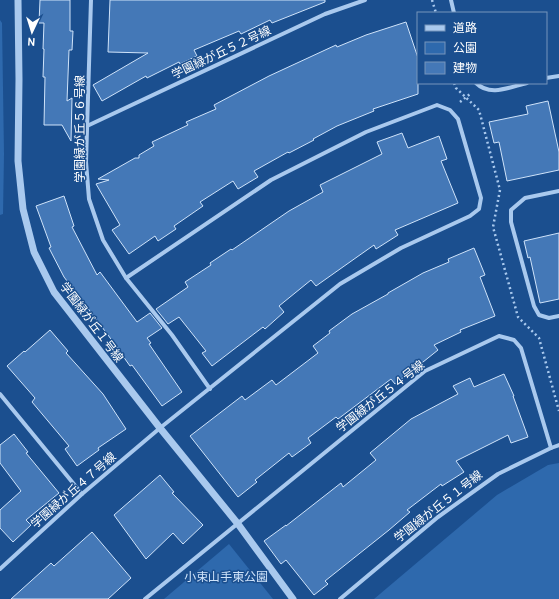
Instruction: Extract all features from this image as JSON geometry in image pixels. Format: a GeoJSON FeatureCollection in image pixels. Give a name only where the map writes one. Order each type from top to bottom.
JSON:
{"type":"FeatureCollection","features":[{"type":"Feature","properties":{"kind":"street","name":"学園緑が丘１号線"},"geometry":{"type":"LineString","coordinates":[[18,0],[18,160],[23,209],[34,252],[54,292],[160,428],[238,524]]}},
{"type":"Feature","properties":{"kind":"street","name":"学園緑が丘５６号線"},"geometry":{"type":"LineString","coordinates":[[91,0],[86,162],[89,199],[103,240],[126,278],[172,335],[210,389]]}},
{"type":"Feature","properties":{"kind":"street","name":"学園緑が丘５２号線"},"geometry":{"type":"LineString","coordinates":[[87,126],[326,14],[365,0]]}},
{"type":"Feature","properties":{"kind":"street"},"geometry":{"type":"LineString","coordinates":[[451,0],[454,12]]}},
{"type":"Feature","properties":{"kind":"street"},"geometry":{"type":"LineString","coordinates":[[547,78],[559,76]]}},
{"type":"Feature","properties":{"kind":"street"},"geometry":{"type":"LineString","coordinates":[[478,85],[491,92],[523,84]]}},
{"type":"Feature","properties":{"kind":"street"},"geometry":{"type":"LineString","coordinates":[[126,278],[271,180],[366,132],[437,105],[450,110],[458,119],[480,198],[479,209]]}},
{"type":"Feature","properties":{"kind":"street"},"geometry":{"type":"LineString","coordinates":[[559,191],[525,198],[511,210],[511,222],[534,306],[539,315],[549,318],[559,316]]}},
{"type":"Feature","properties":{"kind":"street","name":"学園緑が丘４７号線"},"geometry":{"type":"LineString","coordinates":[[0,569],[82,494],[160,428],[340,284],[402,248],[470,216],[479,209]]}},
{"type":"Feature","properties":{"kind":"street","name":"学園緑が丘５４号線"},"geometry":{"type":"LineString","coordinates":[[145,599],[425,372],[498,336],[514,340]]}},
{"type":"Feature","properties":{"kind":"street"},"geometry":{"type":"LineString","coordinates":[[514,340],[521,348],[551,448]]}},
{"type":"Feature","properties":{"kind":"street"},"geometry":{"type":"LineString","coordinates":[[0,394],[82,494]]}},
{"type":"Feature","properties":{"kind":"street","name":"学園緑が丘５１号線"},"geometry":{"type":"LineString","coordinates":[[340,599],[438,517],[492,478],[559,445]]}},
{"type":"Feature","properties":{"kind":"street"},"geometry":{"type":"LineString","coordinates":[[238,524],[293,599]]}},
{"type":"Feature","properties":{"kind":"path"},"geometry":{"type":"LineString","coordinates":[[432,0],[436,12]]}},
{"type":"Feature","properties":{"kind":"path"},"geometry":{"type":"LineString","coordinates":[[450,110],[478,85]]}},
{"type":"Feature","properties":{"kind":"path"},"geometry":{"type":"LineString","coordinates":[[479,209],[511,210]]}},
{"type":"Feature","properties":{"kind":"path"},"geometry":{"type":"LineString","coordinates":[[514,340],[539,315]]}},
{"type":"Feature","properties":{"kind":"green space"},"geometry":{"type":"Polygon","coordinates":[[[0,20],[2,23],[4,154],[3,214],[0,215],[0,20]]]}},
{"type":"Feature","properties":{"kind":"green space"},"geometry":{"type":"Polygon","coordinates":[[[559,463],[559,599],[374,599],[497,495],[548,465],[559,463]]]}},
{"type":"Feature","properties":{"kind":"green space","name":"小束山手東公園"},"geometry":{"type":"Polygon","coordinates":[[[229,544],[273,599],[164,599],[229,544]]]}},
{"type":"Feature","properties":{"kind":"building"},"geometry":{"type":"Polygon","coordinates":[[[40,0],[70,0],[70,31],[73,31],[72,50],[69,50],[67,101],[72,98],[71,141],[62,125],[44,125],[44,23],[39,23],[40,0]]]}},
{"type":"Feature","properties":{"kind":"building"},"geometry":{"type":"Polygon","coordinates":[[[110,0],[325,0],[325,2],[272,23],[270,20],[241,34],[239,31],[194,50],[197,56],[180,64],[179,62],[147,78],[146,76],[102,101],[93,85],[148,53],[108,52],[110,0]]]}},
{"type":"Feature","properties":{"kind":"building"},"geometry":{"type":"Polygon","coordinates":[[[406,22],[417,55],[418,94],[373,109],[374,111],[337,126],[313,139],[314,140],[289,153],[288,152],[254,171],[258,177],[238,189],[233,181],[200,202],[203,206],[174,226],[176,229],[158,241],[155,236],[129,254],[112,230],[120,225],[96,184],[109,180],[98,179],[135,158],[139,158],[139,155],[154,146],[152,142],[188,125],[186,122],[216,109],[214,105],[269,76],[336,45],[337,47],[366,35],[406,22]]]}},
{"type":"Feature","properties":{"kind":"building"},"geometry":{"type":"Polygon","coordinates":[[[548,101],[559,152],[559,170],[507,181],[499,142],[494,143],[489,122],[528,114],[526,106],[548,101]]]}},
{"type":"Feature","properties":{"kind":"building"},"geometry":{"type":"Polygon","coordinates":[[[402,133],[408,148],[439,136],[447,159],[441,161],[458,203],[395,230],[398,235],[376,249],[374,245],[316,286],[311,280],[279,306],[284,312],[265,329],[263,327],[212,366],[202,353],[206,351],[179,317],[168,324],[156,309],[188,287],[185,282],[211,265],[210,263],[231,249],[232,250],[289,211],[323,192],[320,185],[382,154],[377,142],[402,133]]]}},
{"type":"Feature","properties":{"kind":"building"},"geometry":{"type":"Polygon","coordinates":[[[64,196],[74,226],[72,227],[97,275],[100,272],[137,322],[150,313],[162,328],[147,338],[151,343],[149,344],[182,392],[162,406],[132,365],[130,366],[64,277],[49,248],[51,247],[36,206],[64,196]]]}},
{"type":"Feature","properties":{"kind":"building"},"geometry":{"type":"Polygon","coordinates":[[[559,233],[559,299],[540,303],[530,257],[528,258],[524,241],[559,233]]]}},
{"type":"Feature","properties":{"kind":"building"},"geometry":{"type":"Polygon","coordinates":[[[474,248],[485,275],[480,277],[495,316],[460,330],[461,332],[434,345],[438,350],[395,384],[391,379],[338,419],[336,417],[308,438],[311,443],[292,457],[289,453],[255,480],[257,482],[238,497],[190,436],[242,396],[245,400],[272,380],[276,385],[318,353],[313,346],[330,333],[329,331],[352,314],[423,273],[449,262],[448,259],[474,248]]]}},
{"type":"Feature","properties":{"kind":"building"},"geometry":{"type":"Polygon","coordinates":[[[50,330],[68,351],[66,353],[103,394],[126,429],[98,448],[99,450],[77,466],[65,449],[69,446],[32,402],[35,398],[7,366],[50,330]]]}},
{"type":"Feature","properties":{"kind":"building"},"geometry":{"type":"Polygon","coordinates":[[[504,374],[514,396],[528,437],[511,443],[508,435],[456,461],[464,472],[442,486],[441,484],[407,510],[410,512],[325,581],[328,584],[314,595],[286,560],[281,564],[264,541],[286,526],[341,483],[343,487],[376,460],[370,453],[411,419],[458,394],[453,386],[470,378],[474,387],[504,374]]]}},
{"type":"Feature","properties":{"kind":"building"},"geometry":{"type":"Polygon","coordinates":[[[14,434],[28,452],[26,453],[59,493],[26,520],[31,525],[13,542],[0,528],[0,510],[21,491],[0,463],[0,445],[14,434]]]}},
{"type":"Feature","properties":{"kind":"building"},"geometry":{"type":"Polygon","coordinates":[[[160,475],[174,492],[172,493],[203,525],[183,544],[173,533],[146,559],[114,515],[160,475]]]}},
{"type":"Feature","properties":{"kind":"building"},"geometry":{"type":"Polygon","coordinates":[[[92,532],[131,578],[108,599],[11,599],[51,563],[54,566],[92,532]]]}}]}
